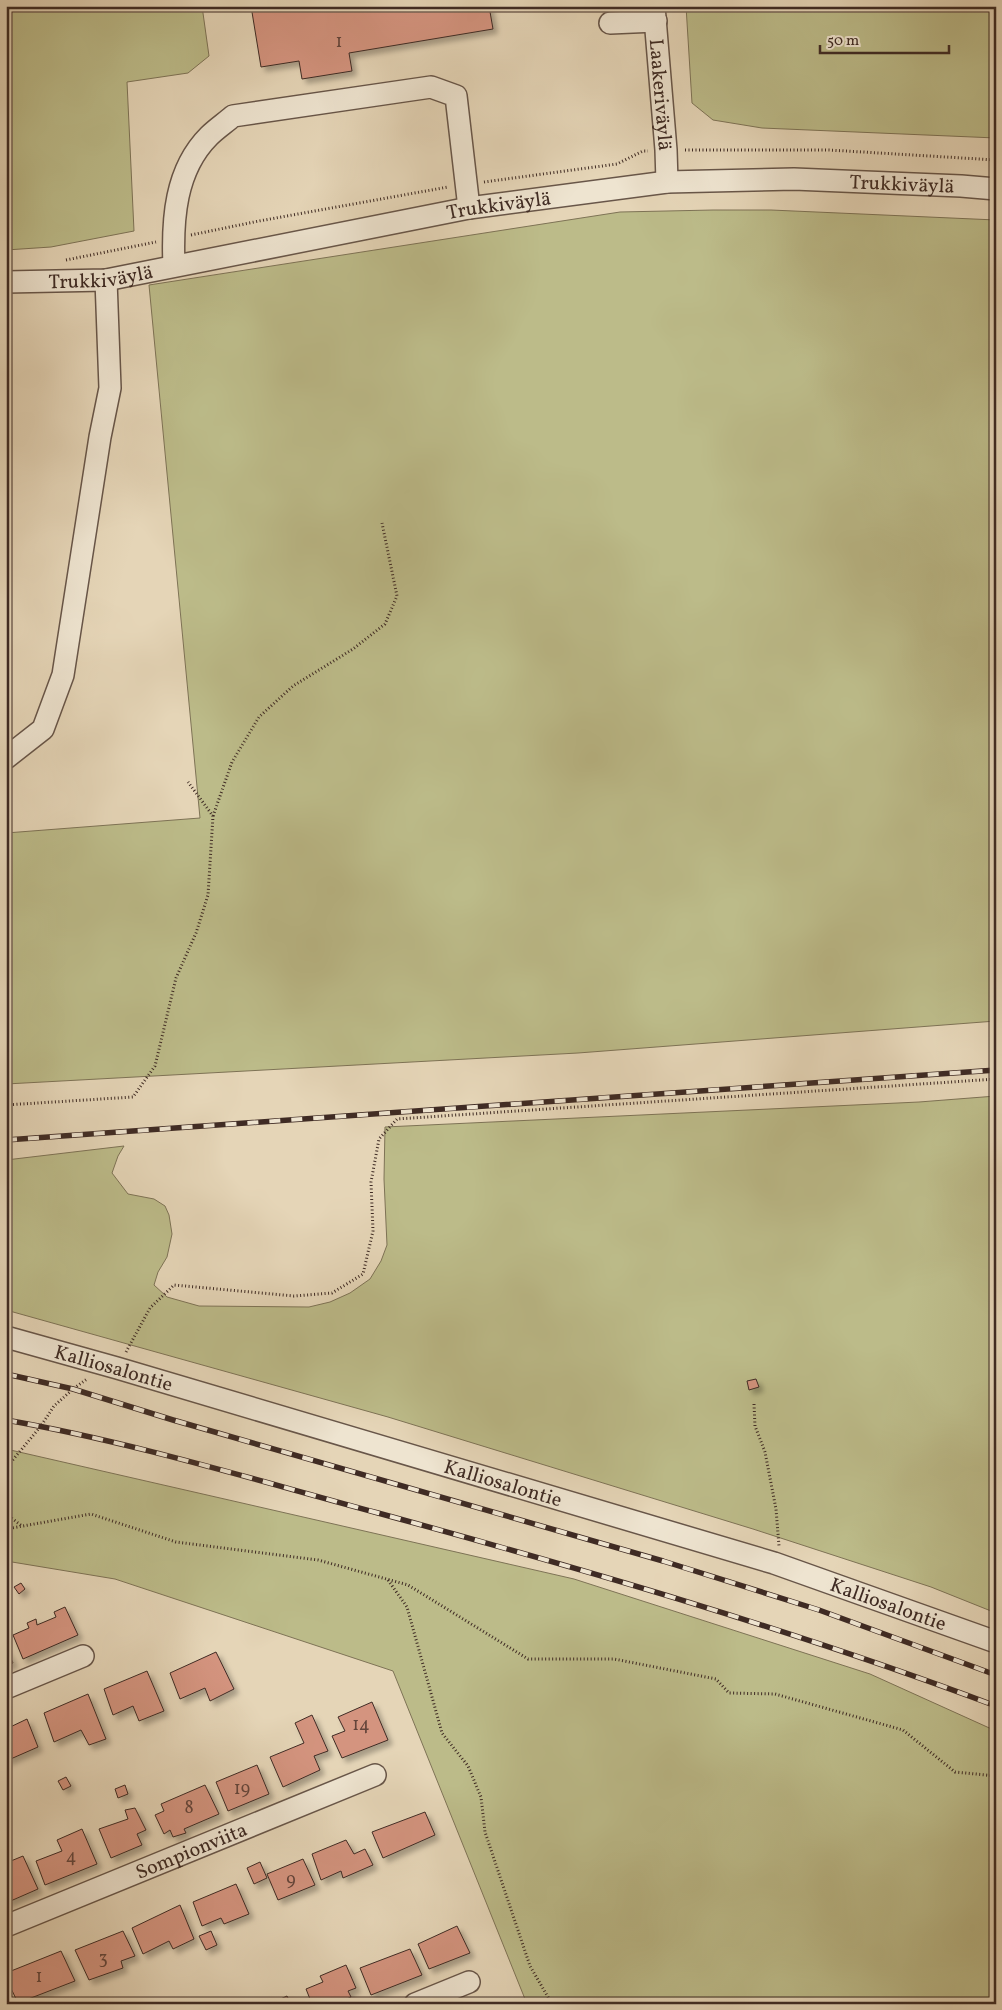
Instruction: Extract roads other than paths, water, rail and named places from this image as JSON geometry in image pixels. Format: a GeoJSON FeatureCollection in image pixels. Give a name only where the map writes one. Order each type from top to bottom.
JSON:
{"type":"FeatureCollection","features":[{"type":"Feature","properties":{"kind":"street"},"geometry":{"type":"LineString","coordinates":[[610,23],[655,13]]}},
{"type":"Feature","properties":{"kind":"street","name":"Laakeriväylä"},"geometry":{"type":"LineString","coordinates":[[655,13],[667,182]]}},
{"type":"Feature","properties":{"kind":"street"},"geometry":{"type":"LineString","coordinates":[[174,266],[173,239],[176,199],[189,163],[208,136],[233,116],[431,87],[456,96],[469,208]]}},
{"type":"Feature","properties":{"kind":"street","name":"Trukkiväylä"},"geometry":{"type":"LineString","coordinates":[[6,282],[106,280],[469,208],[667,182],[794,179],[996,189]]}},
{"type":"Feature","properties":{"kind":"street"},"geometry":{"type":"LineString","coordinates":[[6,758],[43,729],[64,675],[100,437],[110,388],[106,280]]}},
{"type":"Feature","properties":{"kind":"street","name":"Kalliosalontie"},"geometry":{"type":"LineString","coordinates":[[6,1337],[117,1368],[774,1564],[996,1642]]}},
{"type":"Feature","properties":{"kind":"street"},"geometry":{"type":"LineString","coordinates":[[6,1688],[83,1656]]}},
{"type":"Feature","properties":{"kind":"street","name":"Sompionviita"},"geometry":{"type":"LineString","coordinates":[[6,1926],[375,1775]]}},
{"type":"Feature","properties":{"kind":"street"},"geometry":{"type":"LineString","coordinates":[[415,2004],[469,1982]]}},
{"type":"Feature","properties":{"kind":"railway"},"geometry":{"type":"LineString","coordinates":[[6,1140],[996,1070]]}},
{"type":"Feature","properties":{"kind":"railway"},"geometry":{"type":"LineString","coordinates":[[6,1374],[73,1389],[173,1420],[663,1561],[819,1610],[996,1675]]}},
{"type":"Feature","properties":{"kind":"railway"},"geometry":{"type":"LineString","coordinates":[[6,1420],[100,1439],[193,1462],[612,1579],[843,1652],[996,1706]]}}]}
